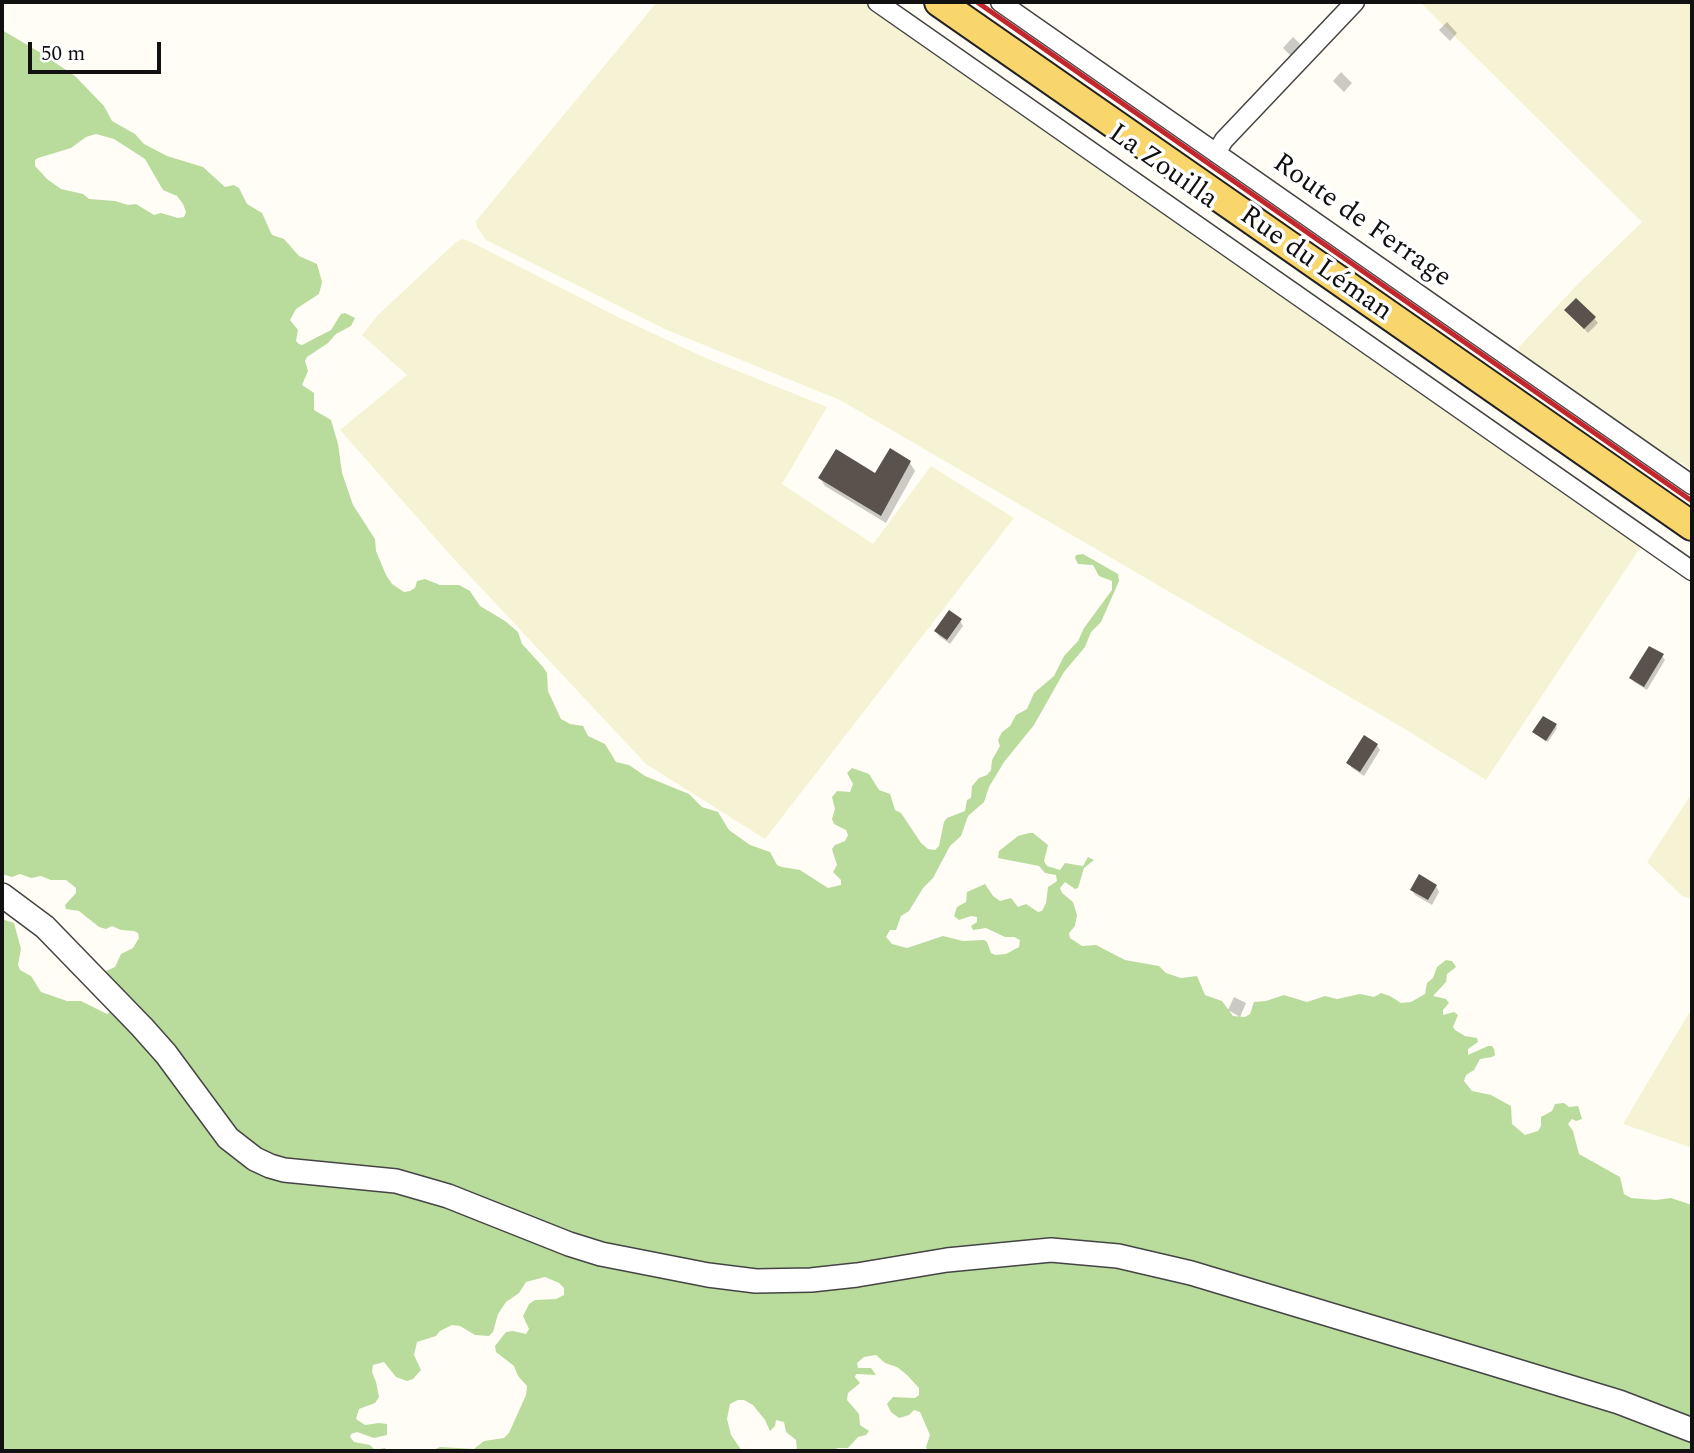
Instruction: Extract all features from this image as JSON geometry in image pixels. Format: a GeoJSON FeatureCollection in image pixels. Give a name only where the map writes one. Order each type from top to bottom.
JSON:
{"type":"FeatureCollection","features":[{"type":"Feature","properties":{"kind":"main road","name":"Rue du Léman"},"geometry":{"type":"LineString","coordinates":[[939,2],[1692,526]]}},
{"type":"Feature","properties":{"kind":"street","name":"La Zouilla"},"geometry":{"type":"LineString","coordinates":[[877,2],[1692,571]]}},
{"type":"Feature","properties":{"kind":"street","name":"Route de Ferrage"},"geometry":{"type":"LineString","coordinates":[[1000,2],[1692,485]]}},
{"type":"Feature","properties":{"kind":"street"},"geometry":{"type":"LineString","coordinates":[[1216,153],[1224,140],[1355,2]]}},
{"type":"Feature","properties":{"kind":"street"},"geometry":{"type":"LineString","coordinates":[[2,895],[45,927],[142,1027],[166,1054],[228,1138],[270,1166],[284,1170],[396,1181],[448,1196],[601,1254],[708,1275],[756,1281],[823,1279],[947,1260],[1051,1250],[1118,1255],[1191,1273],[1526,1373],[1619,1402],[1692,1430]]}},
{"type":"Feature","properties":{"kind":"shaded area"},"geometry":{"type":"Polygon","coordinates":[[[657,2],[869,2],[1642,545],[1486,780],[1405,729],[840,400],[667,330],[486,240],[476,221],[657,2]]]}},
{"type":"Feature","properties":{"kind":"shaded area"},"geometry":{"type":"Polygon","coordinates":[[[1420,2],[1692,2],[1692,471],[1682,463],[1667,460],[1519,356],[1520,346],[1576,286],[1642,222],[1420,2]]]}},
{"type":"Feature","properties":{"kind":"shaded area"},"geometry":{"type":"Polygon","coordinates":[[[462,239],[708,359],[827,407],[782,484],[873,544],[931,466],[1014,518],[765,839],[646,764],[453,558],[340,430],[407,375],[362,335],[378,315],[462,239]]]}},
{"type":"Feature","properties":{"kind":"shaded area"},"geometry":{"type":"Polygon","coordinates":[[[1692,793],[1692,899],[1682,896],[1647,862],[1692,793]]]}},
{"type":"Feature","properties":{"kind":"shaded area"},"geometry":{"type":"Polygon","coordinates":[[[1692,1008],[1692,1148],[1623,1124],[1692,1008]]]}},
{"type":"Feature","properties":{"kind":"green space"},"geometry":{"type":"Polygon","coordinates":[[[2,30],[75,76],[104,106],[112,121],[135,134],[144,144],[167,156],[203,167],[225,187],[234,185],[239,188],[247,204],[262,213],[272,235],[284,239],[299,256],[317,264],[322,282],[319,294],[296,309],[290,320],[298,330],[296,341],[302,345],[331,330],[341,314],[355,318],[351,326],[307,357],[305,361],[308,371],[302,385],[314,393],[314,410],[331,420],[342,473],[353,505],[375,539],[376,551],[392,584],[404,592],[415,588],[417,581],[425,579],[440,585],[459,585],[470,591],[480,606],[518,632],[522,644],[543,667],[547,673],[548,691],[561,719],[583,726],[588,736],[605,744],[616,762],[629,765],[645,776],[689,794],[702,807],[718,812],[729,830],[750,845],[770,852],[777,865],[800,870],[828,888],[841,885],[841,880],[833,872],[837,865],[832,849],[845,841],[848,835],[846,830],[834,824],[832,819],[835,809],[832,797],[837,791],[850,792],[853,784],[847,773],[852,768],[869,774],[879,790],[890,794],[895,810],[901,813],[921,843],[928,849],[935,850],[939,846],[944,822],[947,818],[965,811],[967,800],[971,798],[972,786],[991,770],[1002,732],[1010,726],[1016,715],[1027,709],[1034,693],[1054,676],[1064,656],[1078,641],[1084,628],[1112,590],[1112,581],[1099,576],[1093,565],[1078,564],[1076,555],[1083,554],[1118,574],[1119,581],[1101,622],[1064,672],[1034,725],[1004,762],[989,787],[984,802],[968,816],[961,836],[950,846],[933,878],[923,888],[909,911],[901,916],[896,930],[890,930],[886,937],[892,944],[907,948],[943,936],[963,941],[984,940],[995,955],[1006,954],[1019,947],[1020,940],[1014,937],[1005,937],[986,928],[973,930],[971,926],[977,922],[977,917],[959,920],[954,916],[957,907],[966,902],[967,892],[985,884],[1000,901],[1011,898],[1018,907],[1026,904],[1038,912],[1042,911],[1048,887],[1057,881],[1056,875],[1045,873],[1039,866],[998,858],[999,851],[1018,836],[1033,833],[1048,845],[1044,861],[1047,866],[1060,870],[1065,863],[1083,866],[1088,857],[1094,860],[1084,868],[1078,888],[1075,889],[1065,882],[1060,888],[1073,902],[1077,915],[1075,926],[1069,933],[1070,938],[1082,946],[1096,945],[1125,960],[1159,966],[1166,973],[1181,978],[1197,976],[1205,995],[1222,1001],[1233,1016],[1245,1017],[1250,1014],[1254,1002],[1284,995],[1307,1002],[1325,996],[1337,999],[1360,994],[1374,997],[1381,993],[1401,1003],[1411,1002],[1425,994],[1427,983],[1433,978],[1437,967],[1446,960],[1452,961],[1456,967],[1447,974],[1446,982],[1433,996],[1446,999],[1449,1003],[1443,1010],[1443,1015],[1454,1012],[1458,1015],[1453,1027],[1455,1030],[1465,1036],[1477,1038],[1478,1042],[1468,1049],[1468,1055],[1492,1046],[1495,1055],[1480,1059],[1474,1070],[1466,1075],[1464,1081],[1472,1091],[1491,1095],[1511,1106],[1512,1124],[1525,1135],[1538,1131],[1541,1117],[1552,1111],[1555,1104],[1578,1106],[1582,1119],[1572,1119],[1568,1124],[1573,1131],[1579,1154],[1620,1177],[1624,1194],[1631,1198],[1671,1198],[1692,1205],[1692,1451],[928,1451],[926,1447],[930,1435],[920,1412],[914,1410],[899,1418],[891,1412],[887,1404],[893,1397],[915,1398],[919,1395],[919,1388],[897,1367],[885,1363],[876,1355],[864,1357],[857,1363],[858,1368],[871,1368],[876,1375],[856,1374],[855,1377],[860,1383],[848,1393],[847,1400],[859,1414],[860,1425],[869,1431],[858,1437],[848,1448],[797,1451],[796,1440],[786,1432],[784,1422],[776,1420],[770,1431],[753,1405],[738,1400],[730,1404],[727,1419],[731,1435],[742,1451],[431,1451],[440,1447],[474,1449],[484,1441],[504,1438],[509,1433],[526,1395],[527,1386],[514,1366],[496,1352],[495,1346],[506,1332],[526,1334],[529,1329],[523,1316],[529,1304],[535,1300],[556,1299],[564,1295],[564,1288],[559,1283],[545,1277],[526,1282],[519,1293],[506,1302],[489,1336],[475,1335],[460,1326],[452,1325],[436,1336],[417,1342],[414,1355],[421,1370],[413,1379],[407,1381],[396,1377],[384,1362],[373,1365],[372,1372],[379,1397],[375,1403],[359,1409],[356,1419],[365,1425],[387,1424],[387,1435],[374,1438],[357,1432],[350,1437],[354,1442],[370,1445],[375,1450],[385,1448],[387,1451],[2,1451],[2,919],[14,923],[21,949],[18,965],[20,970],[31,976],[41,992],[67,1001],[81,1001],[107,1014],[129,1001],[131,997],[111,987],[105,975],[106,971],[115,967],[121,954],[133,948],[139,938],[134,931],[112,926],[106,929],[99,927],[79,911],[66,909],[65,905],[76,893],[76,888],[66,880],[2,874],[2,30]],[[96,134],[86,137],[71,148],[38,158],[35,160],[35,166],[61,189],[83,194],[89,199],[136,204],[154,215],[161,213],[184,217],[186,212],[183,204],[177,196],[163,190],[145,159],[114,139],[96,134]]]}},
{"type":"Feature","properties":{"kind":"building"},"geometry":{"type":"Polygon","coordinates":[[[1576,298],[1596,317],[1584,329],[1564,310],[1576,298]]]}},
{"type":"Feature","properties":{"kind":"building"},"geometry":{"type":"Polygon","coordinates":[[[890,448],[911,461],[881,516],[818,478],[836,449],[875,473],[890,448]]]}},
{"type":"Feature","properties":{"kind":"building"},"geometry":{"type":"Polygon","coordinates":[[[949,610],[962,619],[947,640],[934,631],[949,610]]]}},
{"type":"Feature","properties":{"kind":"building"},"geometry":{"type":"Polygon","coordinates":[[[1649,646],[1664,654],[1644,687],[1629,678],[1649,646]]]}},
{"type":"Feature","properties":{"kind":"building"},"geometry":{"type":"Polygon","coordinates":[[[1543,716],[1557,724],[1546,741],[1532,732],[1543,716]]]}},
{"type":"Feature","properties":{"kind":"building"},"geometry":{"type":"Polygon","coordinates":[[[1364,735],[1378,744],[1360,772],[1346,763],[1364,735]]]}},
{"type":"Feature","properties":{"kind":"building"},"geometry":{"type":"Polygon","coordinates":[[[1419,874],[1437,885],[1428,900],[1410,890],[1419,874]]]}},
{"type":"Feature","properties":{"kind":"railway"},"geometry":{"type":"LineString","coordinates":[[977,2],[1692,501]]}}]}
